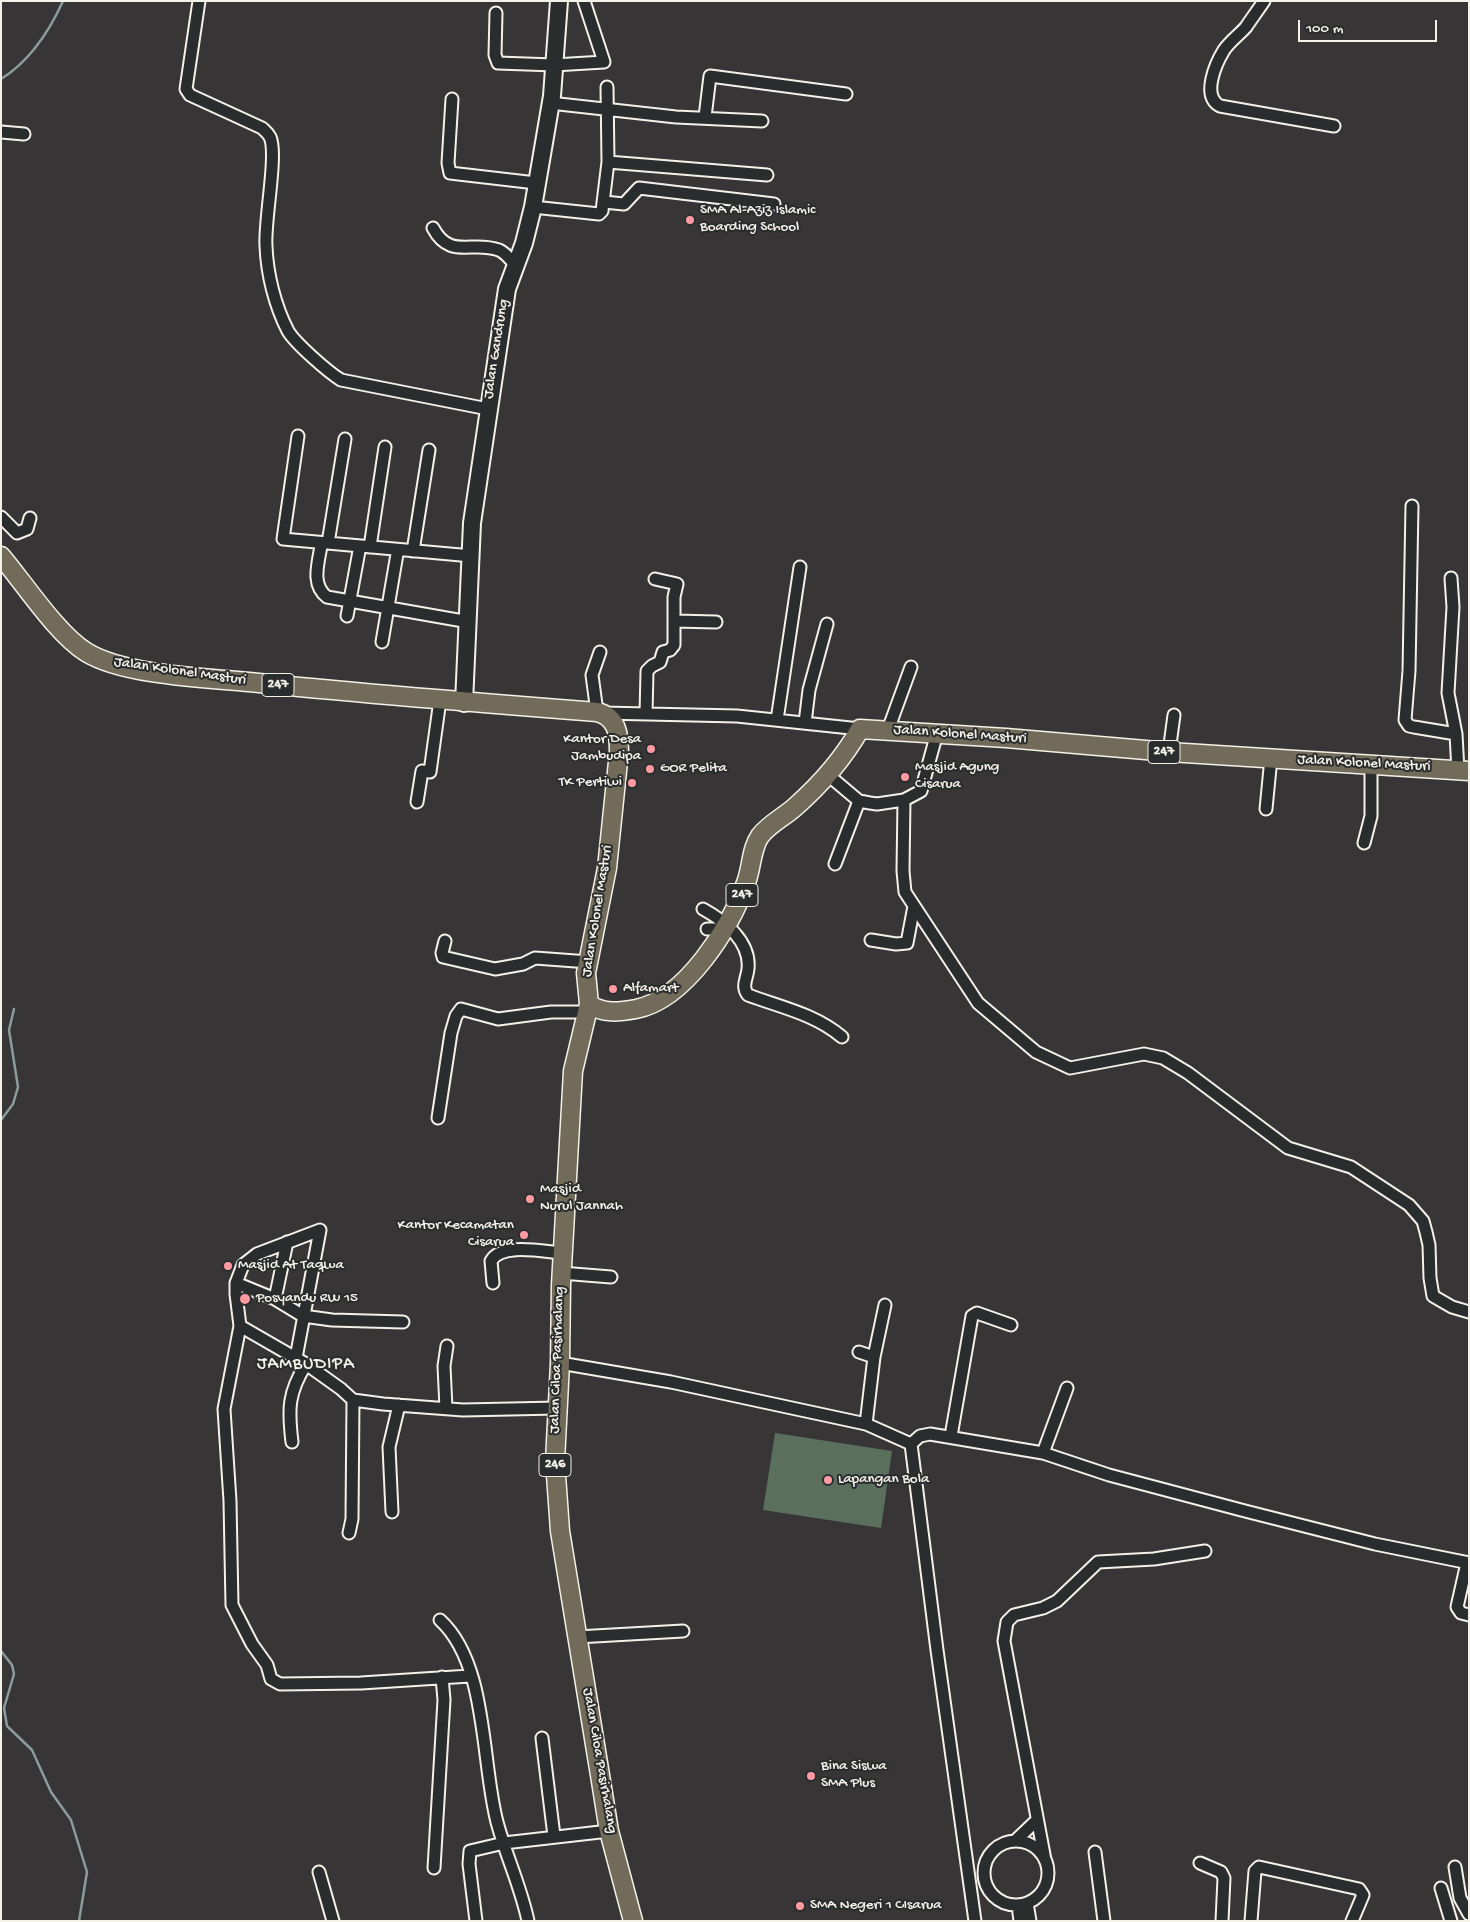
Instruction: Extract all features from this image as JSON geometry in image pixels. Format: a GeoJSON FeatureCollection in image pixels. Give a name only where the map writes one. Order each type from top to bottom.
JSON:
{"type":"FeatureCollection","features":[{"type":"Feature","properties":{"kind":"main road","name":"Jalan Kolonel Masturi"},"geometry":{"type":"LineString","coordinates":[[1,556],[63,632],[84,651],[109,663],[187,676],[599,713],[614,723],[618,733],[618,752],[607,868],[586,982],[588,1008]]}},
{"type":"Feature","properties":{"kind":"main road","name":"Jalan Kolonel Masturi"},"geometry":{"type":"LineString","coordinates":[[860,729],[937,733],[1169,752],[1464,771]]}},
{"type":"Feature","properties":{"kind":"main road","name":"247"},"geometry":{"type":"LineString","coordinates":[[588,1008],[619,1011],[643,1007],[660,1000],[680,987],[692,974],[747,880],[759,838],[768,827],[796,806],[844,756],[860,729]]}},
{"type":"Feature","properties":{"kind":"main road","name":"Jalan Ciloa Pasirhalang"},"geometry":{"type":"LineString","coordinates":[[588,1008],[573,1072],[562,1273],[556,1490],[577,1636],[609,1831],[632,1921]]}},
{"type":"Feature","properties":{"kind":"street"},"geometry":{"type":"LineString","coordinates":[[199,1],[186,89],[190,95],[262,128],[269,135],[272,152],[266,246],[272,284],[289,332],[330,373],[341,380],[488,409]]}},
{"type":"Feature","properties":{"kind":"street","name":"Jalan Gandrung"},"geometry":{"type":"LineString","coordinates":[[464,702],[472,523],[507,289],[516,266],[533,207],[550,104],[559,1]]}},
{"type":"Feature","properties":{"kind":"street"},"geometry":{"type":"LineString","coordinates":[[496,13],[495,55],[498,63],[554,65],[604,62],[584,1]]}},
{"type":"Feature","properties":{"kind":"street"},"geometry":{"type":"LineString","coordinates":[[1264,1],[1245,28],[1224,50],[1210,90],[1212,99],[1220,106],[1334,126]]}},
{"type":"Feature","properties":{"kind":"street"},"geometry":{"type":"LineString","coordinates":[[705,117],[710,76],[846,94]]}},
{"type":"Feature","properties":{"kind":"street"},"geometry":{"type":"LineString","coordinates":[[533,207],[598,214],[602,211],[608,162],[606,87]]}},
{"type":"Feature","properties":{"kind":"street"},"geometry":{"type":"LineString","coordinates":[[452,99],[448,163],[450,173],[536,184]]}},
{"type":"Feature","properties":{"kind":"street"},"geometry":{"type":"LineString","coordinates":[[550,104],[676,117],[762,121]]}},
{"type":"Feature","properties":{"kind":"street"},"geometry":{"type":"LineString","coordinates":[[1,132],[24,134]]}},
{"type":"Feature","properties":{"kind":"street"},"geometry":{"type":"LineString","coordinates":[[608,162],[767,175]]}},
{"type":"Feature","properties":{"kind":"street"},"geometry":{"type":"LineString","coordinates":[[604,202],[624,204],[639,188],[774,204]]}},
{"type":"Feature","properties":{"kind":"street"},"geometry":{"type":"LineString","coordinates":[[433,228],[439,239],[445,243],[460,248],[501,251],[516,266]]}},
{"type":"Feature","properties":{"kind":"street"},"geometry":{"type":"LineString","coordinates":[[298,436],[283,539],[324,545],[472,556]]}},
{"type":"Feature","properties":{"kind":"street"},"geometry":{"type":"LineString","coordinates":[[345,439],[317,575],[318,588],[327,597],[469,622]]}},
{"type":"Feature","properties":{"kind":"street"},"geometry":{"type":"LineString","coordinates":[[370,547],[385,447]]}},
{"type":"Feature","properties":{"kind":"street"},"geometry":{"type":"LineString","coordinates":[[413,551],[429,450]]}},
{"type":"Feature","properties":{"kind":"street"},"geometry":{"type":"LineString","coordinates":[[1412,506],[1409,671],[1405,720],[1409,726],[1456,734]]}},
{"type":"Feature","properties":{"kind":"street"},"geometry":{"type":"LineString","coordinates":[[1,517],[17,533],[27,529],[30,518]]}},
{"type":"Feature","properties":{"kind":"street"},"geometry":{"type":"LineString","coordinates":[[347,616],[359,552]]}},
{"type":"Feature","properties":{"kind":"street"},"geometry":{"type":"LineString","coordinates":[[382,642],[396,554]]}},
{"type":"Feature","properties":{"kind":"street"},"geometry":{"type":"LineString","coordinates":[[777,720],[800,567]]}},
{"type":"Feature","properties":{"kind":"street"},"geometry":{"type":"LineString","coordinates":[[1451,578],[1453,607],[1448,693],[1464,771]]}},
{"type":"Feature","properties":{"kind":"street"},"geometry":{"type":"LineString","coordinates":[[646,714],[647,671],[660,662],[663,652],[673,648],[674,597],[677,584],[655,579]]}},
{"type":"Feature","properties":{"kind":"street"},"geometry":{"type":"LineString","coordinates":[[674,621],[716,622]]}},
{"type":"Feature","properties":{"kind":"street"},"geometry":{"type":"LineString","coordinates":[[805,723],[809,690],[822,649],[827,624]]}},
{"type":"Feature","properties":{"kind":"street"},"geometry":{"type":"LineString","coordinates":[[600,652],[592,675],[599,713],[737,716],[860,729]]}},
{"type":"Feature","properties":{"kind":"street"},"geometry":{"type":"LineString","coordinates":[[888,730],[911,667]]}},
{"type":"Feature","properties":{"kind":"street"},"geometry":{"type":"LineString","coordinates":[[418,802],[422,771],[430,772],[440,700]]}},
{"type":"Feature","properties":{"kind":"street"},"geometry":{"type":"LineString","coordinates":[[1169,752],[1174,716]]}},
{"type":"Feature","properties":{"kind":"street"},"geometry":{"type":"LineString","coordinates":[[827,774],[858,801],[877,804],[904,800],[921,791],[937,733]]}},
{"type":"Feature","properties":{"kind":"street"},"geometry":{"type":"LineString","coordinates":[[1266,809],[1271,758]]}},
{"type":"Feature","properties":{"kind":"street"},"geometry":{"type":"LineString","coordinates":[[1364,843],[1371,816],[1370,765]]}},
{"type":"Feature","properties":{"kind":"street"},"geometry":{"type":"LineString","coordinates":[[904,800],[904,885],[914,906],[978,1003],[1036,1052],[1070,1068],[1144,1054],[1163,1058],[1188,1073],[1288,1148],[1352,1167],[1409,1206],[1423,1221],[1429,1245],[1430,1278],[1433,1296],[1452,1307],[1469,1312]]}},
{"type":"Feature","properties":{"kind":"street"},"geometry":{"type":"LineString","coordinates":[[835,864],[858,801]]}},
{"type":"Feature","properties":{"kind":"street"},"geometry":{"type":"LineString","coordinates":[[872,940],[896,944],[907,943],[914,906]]}},
{"type":"Feature","properties":{"kind":"street"},"geometry":{"type":"LineString","coordinates":[[704,909],[719,927],[745,947],[749,964],[744,987],[748,995],[800,1012],[831,1028],[842,1037]]}},
{"type":"Feature","properties":{"kind":"street"},"geometry":{"type":"LineString","coordinates":[[446,941],[442,953],[443,957],[486,968],[516,966],[535,958],[589,962]]}},
{"type":"Feature","properties":{"kind":"street"},"geometry":{"type":"LineString","coordinates":[[438,1118],[451,1033],[456,1016],[461,1009],[498,1019],[588,1008]]}},
{"type":"Feature","properties":{"kind":"street"},"geometry":{"type":"LineString","coordinates":[[292,1442],[288,1412],[291,1392],[301,1361],[303,1316],[320,1230],[248,1259],[240,1270],[236,1283],[240,1326],[224,1409],[230,1501],[232,1605],[252,1644],[267,1665],[271,1679],[280,1684],[361,1683],[470,1676]]}},
{"type":"Feature","properties":{"kind":"street"},"geometry":{"type":"LineString","coordinates":[[275,1299],[287,1242]]}},
{"type":"Feature","properties":{"kind":"street"},"geometry":{"type":"LineString","coordinates":[[493,1283],[492,1261],[499,1252],[509,1249],[563,1253]]}},
{"type":"Feature","properties":{"kind":"street"},"geometry":{"type":"LineString","coordinates":[[562,1273],[611,1277]]}},
{"type":"Feature","properties":{"kind":"street"},"geometry":{"type":"LineString","coordinates":[[236,1283],[275,1299],[303,1316],[332,1320],[403,1322]]}},
{"type":"Feature","properties":{"kind":"street"},"geometry":{"type":"LineString","coordinates":[[866,1424],[874,1357],[885,1305]]}},
{"type":"Feature","properties":{"kind":"street"},"geometry":{"type":"LineString","coordinates":[[951,1436],[972,1316],[977,1313],[1011,1325]]}},
{"type":"Feature","properties":{"kind":"street"},"geometry":{"type":"LineString","coordinates":[[240,1326],[301,1361],[341,1389],[353,1400],[446,1408],[557,1408]]}},
{"type":"Feature","properties":{"kind":"street"},"geometry":{"type":"LineString","coordinates":[[446,1408],[444,1366],[447,1346]]}},
{"type":"Feature","properties":{"kind":"street"},"geometry":{"type":"LineString","coordinates":[[859,1352],[874,1357]]}},
{"type":"Feature","properties":{"kind":"street"},"geometry":{"type":"LineString","coordinates":[[560,1363],[671,1382],[866,1424],[911,1444]]}},
{"type":"Feature","properties":{"kind":"street"},"geometry":{"type":"LineString","coordinates":[[1043,1453],[1068,1388]]}},
{"type":"Feature","properties":{"kind":"street"},"geometry":{"type":"LineString","coordinates":[[349,1532],[352,1519],[353,1400]]}},
{"type":"Feature","properties":{"kind":"street"},"geometry":{"type":"LineString","coordinates":[[392,1512],[389,1447],[399,1405]]}},
{"type":"Feature","properties":{"kind":"street"},"geometry":{"type":"LineString","coordinates":[[911,1444],[925,1434],[951,1436],[1043,1453],[1109,1476],[1254,1514],[1375,1544],[1468,1563],[1458,1607],[1461,1613],[1469,1615]]}},
{"type":"Feature","properties":{"kind":"street"},"geometry":{"type":"LineString","coordinates":[[911,1444],[937,1650],[975,1921]]}},
{"type":"Feature","properties":{"kind":"street"},"geometry":{"type":"LineString","coordinates":[[1045,1860],[1033,1846],[1015,1842],[1003,1844],[993,1851],[986,1862],[984,1874],[987,1887],[994,1897],[1005,1903],[1022,1904],[1038,1896],[1045,1886],[1048,1873],[1045,1860],[1036,1821],[1004,1641],[1007,1622],[1014,1615],[1043,1608],[1057,1602],[1098,1562],[1154,1559],[1205,1551]]}},
{"type":"Feature","properties":{"kind":"street"},"geometry":{"type":"LineString","coordinates":[[440,1620],[453,1632],[467,1662],[479,1702],[486,1760],[497,1822],[523,1895],[528,1921]]}},
{"type":"Feature","properties":{"kind":"street"},"geometry":{"type":"LineString","coordinates":[[577,1636],[683,1631]]}},
{"type":"Feature","properties":{"kind":"street"},"geometry":{"type":"LineString","coordinates":[[434,1868],[444,1700],[442,1677]]}},
{"type":"Feature","properties":{"kind":"street"},"geometry":{"type":"LineString","coordinates":[[542,1738],[554,1836]]}},
{"type":"Feature","properties":{"kind":"street"},"geometry":{"type":"LineString","coordinates":[[1015,1842],[1036,1821]]}},
{"type":"Feature","properties":{"kind":"street"},"geometry":{"type":"LineString","coordinates":[[476,1921],[469,1864],[470,1851],[504,1843],[609,1831]]}},
{"type":"Feature","properties":{"kind":"street"},"geometry":{"type":"LineString","coordinates":[[1095,1852],[1104,1921]]}},
{"type":"Feature","properties":{"kind":"street"},"geometry":{"type":"LineString","coordinates":[[1200,1863],[1221,1872],[1224,1878],[1222,1921]]}},
{"type":"Feature","properties":{"kind":"street"},"geometry":{"type":"LineString","coordinates":[[1251,1921],[1254,1871],[1259,1867],[1359,1889],[1363,1895],[1352,1921]]}},
{"type":"Feature","properties":{"kind":"street"},"geometry":{"type":"LineString","coordinates":[[1455,1868],[1460,1898],[1469,1914]]}},
{"type":"Feature","properties":{"kind":"street"},"geometry":{"type":"LineString","coordinates":[[319,1872],[333,1921]]}},
{"type":"Feature","properties":{"kind":"street"},"geometry":{"type":"LineString","coordinates":[[1441,1888],[1446,1899],[1451,1921]]}},
{"type":"Feature","properties":{"kind":"street"},"geometry":{"type":"LineString","coordinates":[[1020,1921],[1022,1904]]}},
{"type":"Feature","properties":{"kind":"street"},"geometry":{"type":"LineString","coordinates":[[1022,1904],[1030,1921]]}},
{"type":"Feature","properties":{"kind":"green space","name":"Lapangan Bola"},"geometry":{"type":"Polygon","coordinates":[[[775,1433],[892,1451],[881,1528],[763,1510],[775,1433]]]}},
{"type":"Feature","properties":{"kind":"waterway"},"geometry":{"type":"LineString","coordinates":[[1,79],[21,64],[38,45],[63,1]]}},
{"type":"Feature","properties":{"kind":"waterway"},"geometry":{"type":"LineString","coordinates":[[1,1120],[13,1104],[18,1087],[9,1030],[14,1009]]}},
{"type":"Feature","properties":{"kind":"waterway"},"geometry":{"type":"LineString","coordinates":[[1,1651],[12,1665],[14,1674],[4,1708],[7,1726],[32,1750],[51,1792],[71,1820],[87,1872],[79,1921]]}},
{"type":"Feature","properties":{"kind":"place","name":"SMA Al-Aziz Islamic Boarding School"},"geometry":{"type":"Point","coordinates":[690,220]}},
{"type":"Feature","properties":{"kind":"place","name":"Kantor Desa Jambudipa"},"geometry":{"type":"Point","coordinates":[651,749]}},
{"type":"Feature","properties":{"kind":"place","name":"GOR Pelita"},"geometry":{"type":"Point","coordinates":[650,769]}},
{"type":"Feature","properties":{"kind":"place","name":"Masjid Agung Cisarua"},"geometry":{"type":"Point","coordinates":[905,777]}},
{"type":"Feature","properties":{"kind":"place","name":"TK Pertiwi"},"geometry":{"type":"Point","coordinates":[632,783]}},
{"type":"Feature","properties":{"kind":"place","name":"Alfamart"},"geometry":{"type":"Point","coordinates":[613,989]}},
{"type":"Feature","properties":{"kind":"place","name":"Masjid Nurul Jannah"},"geometry":{"type":"Point","coordinates":[530,1199]}},
{"type":"Feature","properties":{"kind":"place","name":"Kantor Kecamatan Cisarua"},"geometry":{"type":"Point","coordinates":[524,1235]}},
{"type":"Feature","properties":{"kind":"place","name":"Masjid At Taqwa"},"geometry":{"type":"Point","coordinates":[228,1266]}},
{"type":"Feature","properties":{"kind":"place","name":"Posyandu RW 15"},"geometry":{"type":"Point","coordinates":[245,1299]}},
{"type":"Feature","properties":{"kind":"place","name":"Lapangan Bola"},"geometry":{"type":"Point","coordinates":[828,1480]}},
{"type":"Feature","properties":{"kind":"place","name":"Bina Siswa SMA Plus"},"geometry":{"type":"Point","coordinates":[811,1776]}},
{"type":"Feature","properties":{"kind":"place","name":"SMA Negeri 1 CIsarua"},"geometry":{"type":"Point","coordinates":[800,1906]}},
{"type":"Feature","properties":{"kind":"district","name":"JAMBUDIPA"},"geometry":{"type":"Point","coordinates":[306,1365]}}]}
